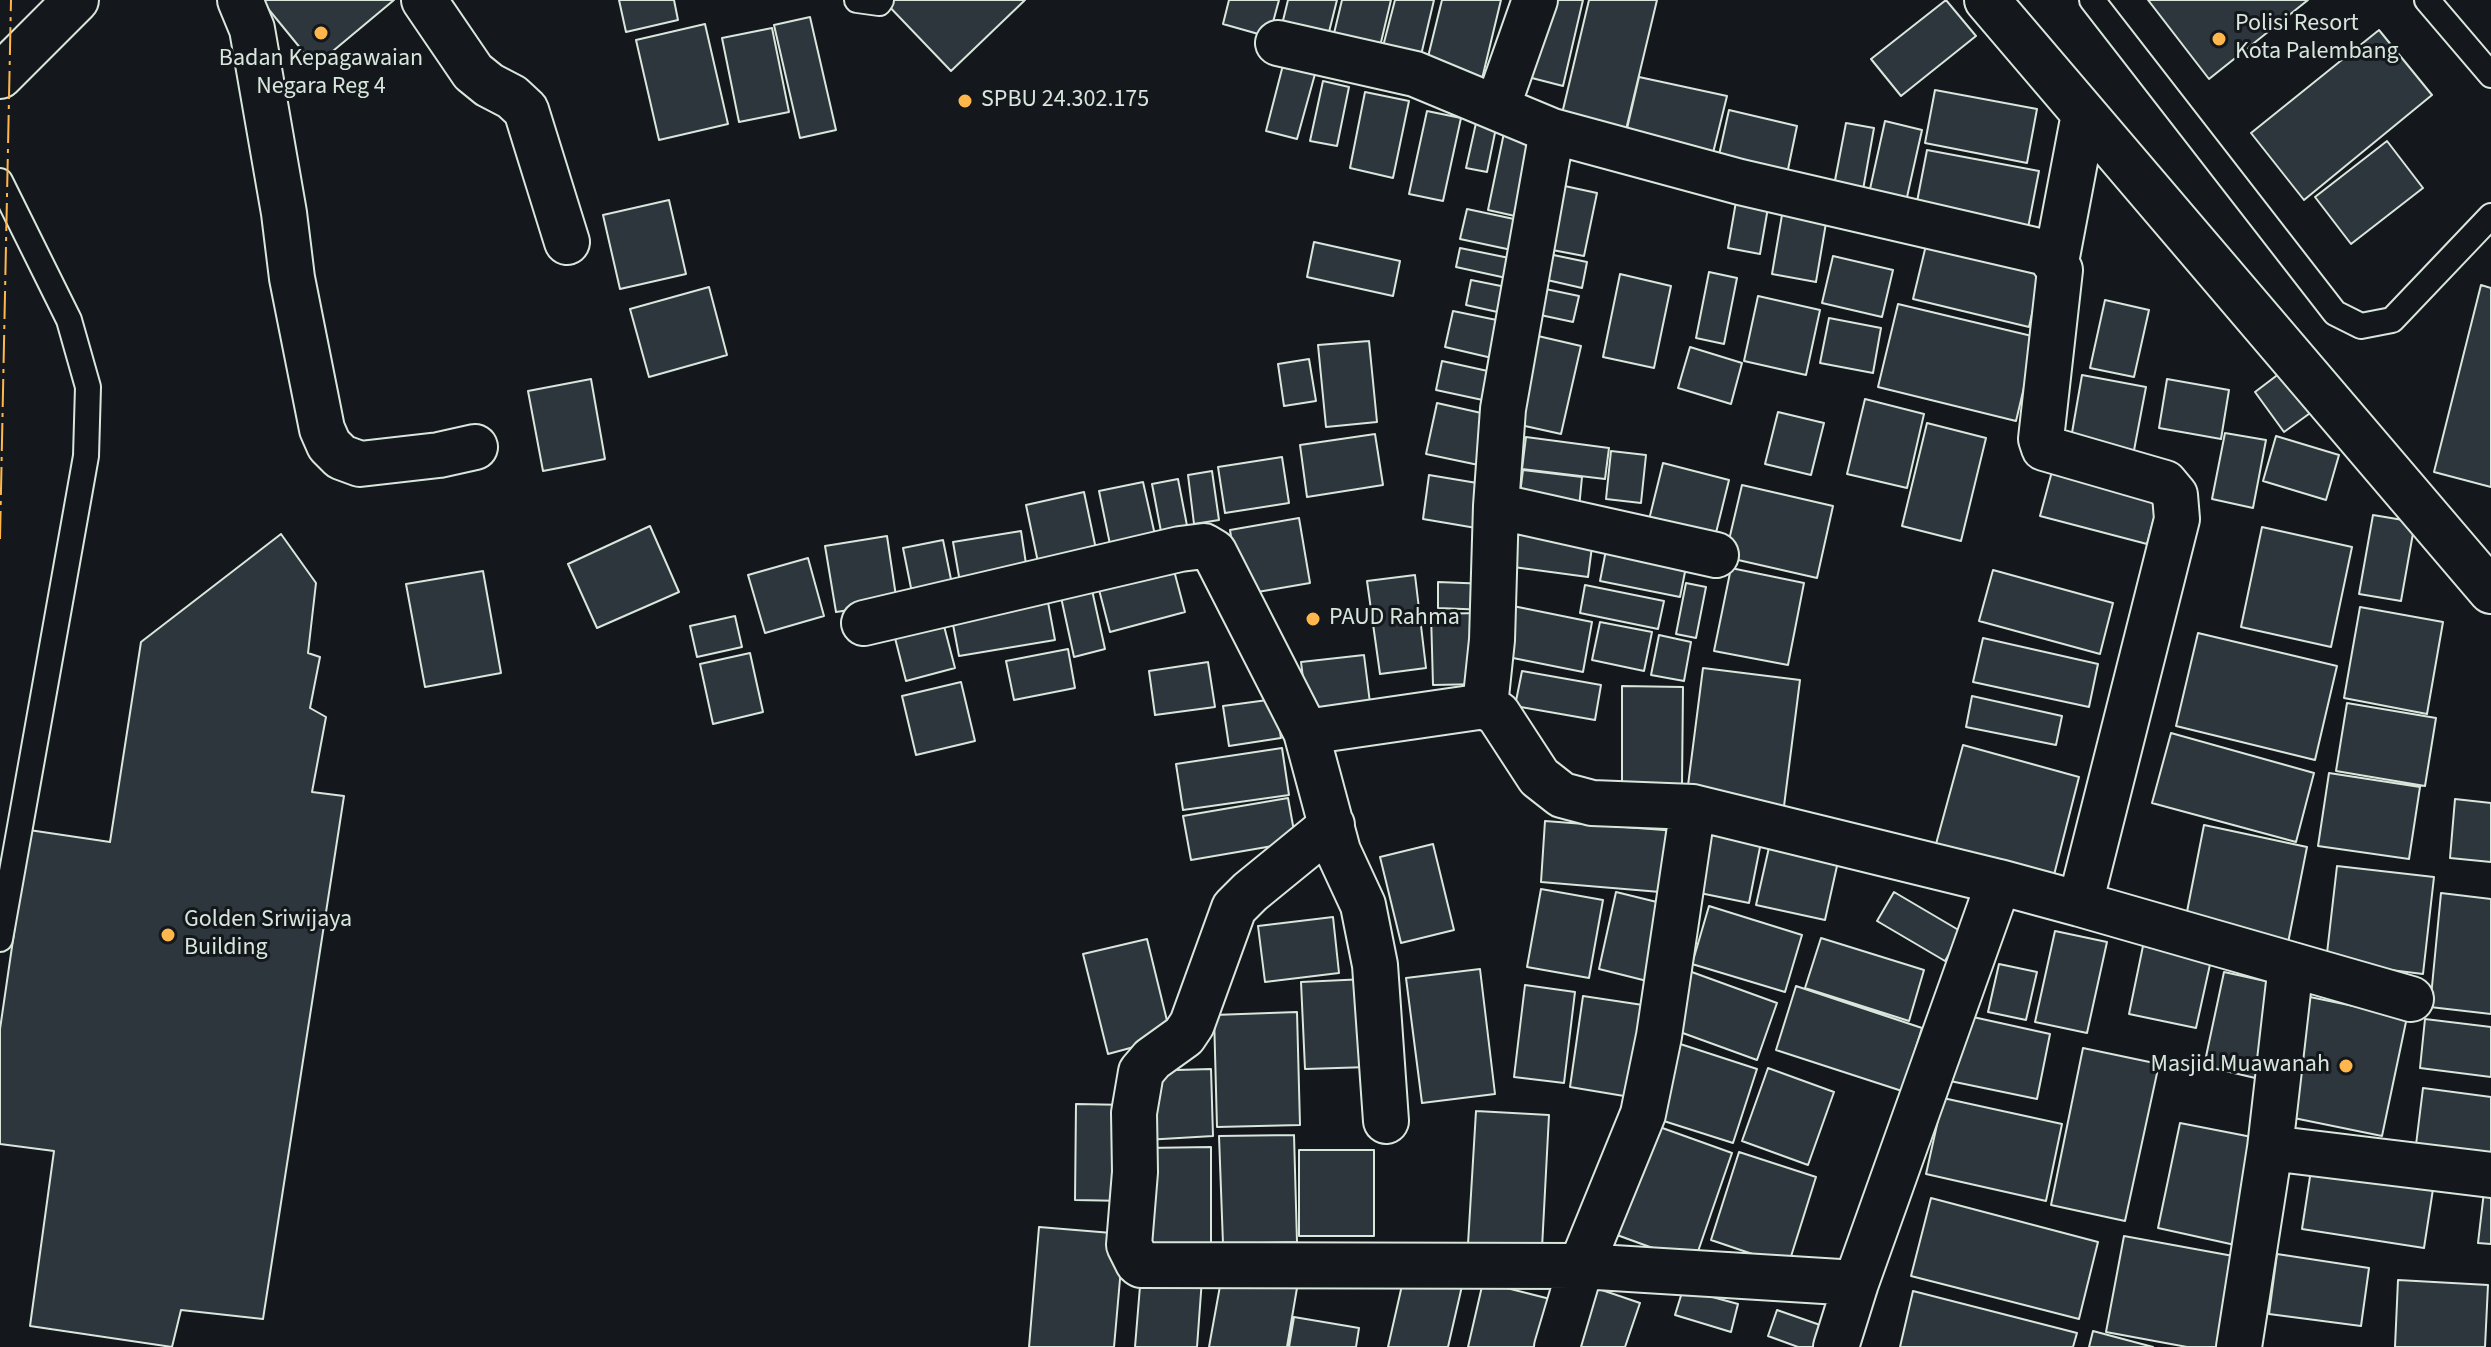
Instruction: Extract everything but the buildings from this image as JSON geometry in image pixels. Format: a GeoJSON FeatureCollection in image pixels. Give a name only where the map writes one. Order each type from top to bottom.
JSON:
{"type":"FeatureCollection","features":[{"type":"Feature","properties":{"kind":"main road"},"geometry":{"type":"LineString","coordinates":[[240,0],[252,29],[295,293],[322,429],[329,445],[341,457],[360,464],[439,455],[475,447]]}},
{"type":"Feature","properties":{"kind":"main road"},"geometry":{"type":"LineString","coordinates":[[424,0],[473,72],[512,97],[526,110],[567,242]]}},
{"type":"Feature","properties":{"kind":"main road"},"geometry":{"type":"LineString","coordinates":[[1497,108],[1535,0]]}},
{"type":"Feature","properties":{"kind":"main road"},"geometry":{"type":"LineString","coordinates":[[1987,0],[2491,591]]}},
{"type":"Feature","properties":{"kind":"main road"},"geometry":{"type":"LineString","coordinates":[[0,76],[59,6]]}},
{"type":"Feature","properties":{"kind":"main road"},"geometry":{"type":"LineString","coordinates":[[1278,43],[1415,74],[1552,131],[1740,182],[2047,253],[2056,262],[2060,270],[2041,439],[2044,448],[2165,483],[2175,495],[2177,519],[2080,904]]}},
{"type":"Feature","properties":{"kind":"main road"},"geometry":{"type":"LineString","coordinates":[[2056,262],[2084,114]]}},
{"type":"Feature","properties":{"kind":"main road"},"geometry":{"type":"LineString","coordinates":[[1485,706],[1492,640],[1503,409],[1552,131]]}},
{"type":"Feature","properties":{"kind":"main road"},"geometry":{"type":"LineString","coordinates":[[1496,506],[1716,555]]}},
{"type":"Feature","properties":{"kind":"main road"},"geometry":{"type":"LineString","coordinates":[[864,623],[1165,553],[1204,546],[1214,552],[1306,732],[1338,851],[1363,905],[1375,965],[1386,1121]]}},
{"type":"Feature","properties":{"kind":"main road"},"geometry":{"type":"LineString","coordinates":[[1306,732],[1485,706],[1498,714],[1539,777],[1562,795],[1592,803],[1693,807],[1999,882],[2411,999]]}},
{"type":"Feature","properties":{"kind":"main road"},"geometry":{"type":"LineString","coordinates":[[1557,1347],[1581,1266],[1643,1114],[1659,1036],[1693,807]]}},
{"type":"Feature","properties":{"kind":"main road"},"geometry":{"type":"LineString","coordinates":[[1332,825],[1234,908],[1192,1024],[1184,1036],[1152,1059],[1141,1072],[1134,1113],[1135,1172],[1129,1245],[1133,1259],[1141,1265],[1581,1266],[1856,1283]]}},
{"type":"Feature","properties":{"kind":"main road"},"geometry":{"type":"LineString","coordinates":[[1836,1347],[1999,882]]}},
{"type":"Feature","properties":{"kind":"main road"},"geometry":{"type":"LineString","coordinates":[[2239,1347],[2270,1148],[2291,965]]}},
{"type":"Feature","properties":{"kind":"main road"},"geometry":{"type":"LineString","coordinates":[[2270,1148],[2491,1175]]}},
{"type":"Feature","properties":{"kind":"lane"},"geometry":{"type":"LineString","coordinates":[[857,0],[879,3],[881,0]]}},
{"type":"Feature","properties":{"kind":"lane"},"geometry":{"type":"LineString","coordinates":[[2092,0],[2335,313],[2361,326],[2392,320],[2491,216]]}},
{"type":"Feature","properties":{"kind":"lane"},"geometry":{"type":"LineString","coordinates":[[2427,0],[2491,75]]}},
{"type":"Feature","properties":{"kind":"lane"},"geometry":{"type":"LineString","coordinates":[[0,181],[69,320],[88,387],[86,456],[0,939]]}},
{"type":"Feature","properties":{"kind":"power"},"geometry":{"type":"LineString","coordinates":[[0,539],[11,0]]}},
{"type":"Feature","properties":{"kind":"place","name":"Badan Kepagawaian Negara Reg 4"},"geometry":{"type":"Point","coordinates":[321,33]}},
{"type":"Feature","properties":{"kind":"place","name":"Polisi Resort Kota Palembang"},"geometry":{"type":"Point","coordinates":[2219,39]}},
{"type":"Feature","properties":{"kind":"place","name":"SPBU 24.302.175"},"geometry":{"type":"Point","coordinates":[965,101]}},
{"type":"Feature","properties":{"kind":"place","name":"PAUD Rahma"},"geometry":{"type":"Point","coordinates":[1313,619]}},
{"type":"Feature","properties":{"kind":"place","name":"Golden Sriwijaya Building"},"geometry":{"type":"Point","coordinates":[168,935]}},
{"type":"Feature","properties":{"kind":"place","name":"Masjid Muawanah"},"geometry":{"type":"Point","coordinates":[2346,1066]}}]}
